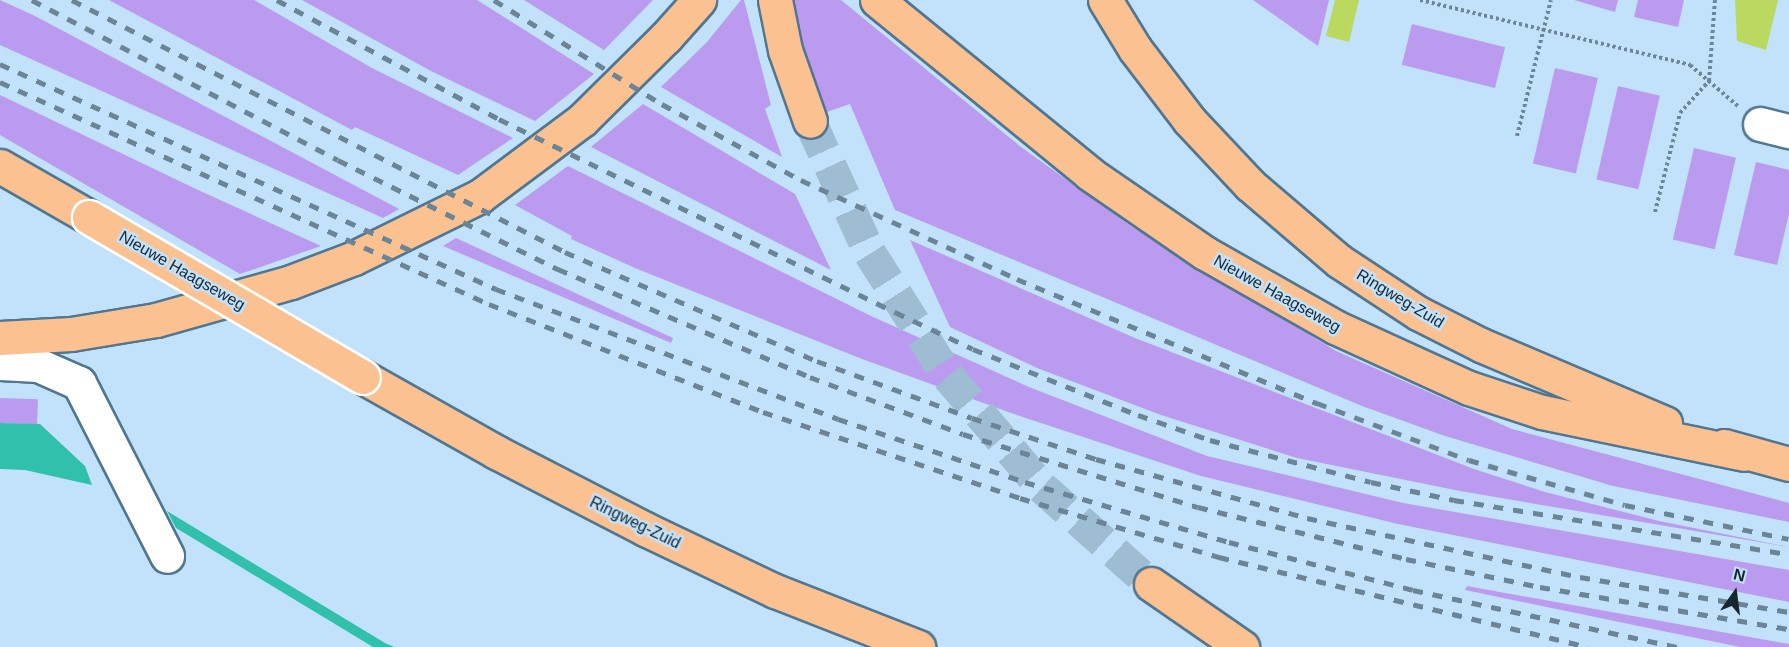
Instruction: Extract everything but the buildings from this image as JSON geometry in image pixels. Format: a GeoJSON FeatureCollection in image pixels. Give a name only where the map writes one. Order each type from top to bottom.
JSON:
{"type":"FeatureCollection","features":[{"type":"Feature","properties":{"kind":"highway"},"geometry":{"type":"LineString","coordinates":[[0,338],[71,334],[156,320],[291,282],[354,258],[480,196],[582,120],[666,38],[699,0]]}},
{"type":"Feature","properties":{"kind":"highway"},"geometry":{"type":"LineString","coordinates":[[775,0],[785,50],[810,121]]}},
{"type":"Feature","properties":{"kind":"highway","name":"Ringweg-Zuid"},"geometry":{"type":"LineString","coordinates":[[1105,0],[1135,49],[1190,120],[1250,185],[1339,261],[1418,313],[1481,345],[1744,454],[1789,464]]}},
{"type":"Feature","properties":{"kind":"highway","name":"Nieuwe Haagseweg"},"geometry":{"type":"LineString","coordinates":[[880,2],[1090,174],[1205,253],[1314,316],[1420,367],[1508,402],[1744,454]]}},
{"type":"Feature","properties":{"kind":"highway","name":"Nieuwe Haagseweg"},"geometry":{"type":"LineString","coordinates":[[0,166],[363,377]]}},
{"type":"Feature","properties":{"kind":"highway","name":"Ringweg-Zuid"},"geometry":{"type":"LineString","coordinates":[[363,377],[496,452],[645,529],[775,591],[918,647]]}},
{"type":"Feature","properties":{"kind":"highway"},"geometry":{"type":"LineString","coordinates":[[1151,584],[1242,647]]}},
{"type":"Feature","properties":{"kind":"lane"},"geometry":{"type":"LineString","coordinates":[[0,363],[38,365],[79,383],[168,555]]}},
{"type":"Feature","properties":{"kind":"path"},"geometry":{"type":"LineString","coordinates":[[1420,0],[1544,28],[1690,65],[1708,81],[1775,128]]}},
{"type":"Feature","properties":{"kind":"path"},"geometry":{"type":"LineString","coordinates":[[1517,136],[1551,0]]}},
{"type":"Feature","properties":{"kind":"path"},"geometry":{"type":"LineString","coordinates":[[1655,212],[1680,113],[1708,81],[1715,0]]}},
{"type":"Feature","properties":{"kind":"shaded area"},"geometry":{"type":"Polygon","coordinates":[[[0,0],[35,16],[399,209],[383,218],[0,45],[0,0]]]}},
{"type":"Feature","properties":{"kind":"shaded area"},"geometry":{"type":"Polygon","coordinates":[[[109,0],[254,0],[372,68],[513,138],[458,175],[355,127],[352,130],[109,0]]]}},
{"type":"Feature","properties":{"kind":"shaded area"},"geometry":{"type":"Polygon","coordinates":[[[302,0],[477,0],[594,74],[535,121],[431,71],[302,0]]]}},
{"type":"Feature","properties":{"kind":"shaded area"},"geometry":{"type":"Polygon","coordinates":[[[524,0],[653,0],[604,50],[524,0]]]}},
{"type":"Feature","properties":{"kind":"shaded area"},"geometry":{"type":"Polygon","coordinates":[[[741,0],[744,0],[771,105],[765,109],[782,157],[661,87],[707,42],[741,0]]]}},
{"type":"Feature","properties":{"kind":"shaded area"},"geometry":{"type":"Polygon","coordinates":[[[784,0],[841,0],[1021,147],[1131,226],[1336,351],[1512,429],[1789,503],[1789,522],[1613,486],[1445,436],[1362,406],[895,210],[850,104],[821,114],[784,0]]]}},
{"type":"Feature","properties":{"kind":"shaded area"},"geometry":{"type":"Polygon","coordinates":[[[1253,0],[1329,0],[1318,46],[1253,0]]]}},
{"type":"Feature","properties":{"kind":"shaded area"},"geometry":{"type":"Polygon","coordinates":[[[1574,0],[1618,0],[1615,12],[1574,0]]]}},
{"type":"Feature","properties":{"kind":"shaded area"},"geometry":{"type":"Polygon","coordinates":[[[1638,0],[1684,0],[1678,27],[1634,17],[1638,0]]]}},
{"type":"Feature","properties":{"kind":"shaded area"},"geometry":{"type":"Polygon","coordinates":[[[1412,24],[1505,47],[1495,88],[1402,65],[1412,24]]]}},
{"type":"Feature","properties":{"kind":"shaded area"},"geometry":{"type":"Polygon","coordinates":[[[1555,68],[1598,78],[1576,173],[1533,163],[1555,68]]]}},
{"type":"Feature","properties":{"kind":"shaded area"},"geometry":{"type":"Polygon","coordinates":[[[1618,86],[1660,96],[1638,189],[1596,180],[1618,86]]]}},
{"type":"Feature","properties":{"kind":"shaded area"},"geometry":{"type":"Polygon","coordinates":[[[0,95],[321,246],[240,274],[0,135],[0,95]]]}},
{"type":"Feature","properties":{"kind":"shaded area"},"geometry":{"type":"Polygon","coordinates":[[[643,104],[795,194],[831,270],[591,147],[643,104]]]}},
{"type":"Feature","properties":{"kind":"shaded area"},"geometry":{"type":"Polygon","coordinates":[[[1694,148],[1736,158],[1715,249],[1673,240],[1694,148]]]}},
{"type":"Feature","properties":{"kind":"shaded area"},"geometry":{"type":"Polygon","coordinates":[[[1756,162],[1789,170],[1789,214],[1777,265],[1734,255],[1756,162]]]}},
{"type":"Feature","properties":{"kind":"shaded area"},"geometry":{"type":"Polygon","coordinates":[[[568,166],[871,316],[1029,387],[1207,456],[1403,503],[1789,570],[1789,602],[1398,524],[1201,476],[1011,413],[862,359],[635,268],[571,239],[572,236],[515,205],[568,166]]]}},
{"type":"Feature","properties":{"kind":"shaded area"},"geometry":{"type":"Polygon","coordinates":[[[456,238],[673,338],[671,343],[443,246],[456,238]]]}},
{"type":"Feature","properties":{"kind":"shaded area"},"geometry":{"type":"Polygon","coordinates":[[[910,240],[1135,338],[1474,469],[1545,492],[1659,521],[1789,547],[1460,491],[1297,458],[1161,415],[1037,368],[950,327],[910,240]]]}},
{"type":"Feature","properties":{"kind":"shaded area"},"geometry":{"type":"Polygon","coordinates":[[[0,398],[38,399],[37,424],[0,423],[0,398]]]}},
{"type":"Feature","properties":{"kind":"shaded area"},"geometry":{"type":"Polygon","coordinates":[[[0,423],[40,424],[85,466],[92,485],[25,470],[0,469],[0,423]]]}},
{"type":"Feature","properties":{"kind":"shaded area"},"geometry":{"type":"Polygon","coordinates":[[[167,511],[394,647],[373,647],[176,528],[167,511]]]}},
{"type":"Feature","properties":{"kind":"shaded area"},"geometry":{"type":"Polygon","coordinates":[[[1467,586],[1789,644],[1789,647],[1740,647],[1465,590],[1467,586]]]}},
{"type":"Feature","properties":{"kind":"tunnel"},"geometry":{"type":"LineString","coordinates":[[810,121],[870,253],[948,376],[1042,487],[1151,584]]}},
{"type":"Feature","properties":{"kind":"railway"},"geometry":{"type":"LineString","coordinates":[[32,0],[338,160],[558,269],[810,377],[963,434],[1198,507],[1406,559],[1540,587],[1789,629]]}},
{"type":"Feature","properties":{"kind":"railway"},"geometry":{"type":"LineString","coordinates":[[72,0],[565,252],[817,361],[972,418],[1096,459],[1307,518],[1580,577],[1789,612]]}},
{"type":"Feature","properties":{"kind":"railway"},"geometry":{"type":"LineString","coordinates":[[277,0],[499,119],[895,312],[973,349],[1138,415],[1210,440],[1371,482],[1454,500],[1789,554]]}},
{"type":"Feature","properties":{"kind":"railway"},"geometry":{"type":"LineString","coordinates":[[494,0],[662,104],[801,180],[1017,279],[1317,403],[1469,460],[1625,505],[1789,539]]}},
{"type":"Feature","properties":{"kind":"railway"},"geometry":{"type":"LineString","coordinates":[[0,64],[496,289],[838,419],[1025,482],[1229,542],[1413,590],[1677,647]]}},
{"type":"Feature","properties":{"kind":"railway"},"geometry":{"type":"LineString","coordinates":[[0,82],[489,304],[763,412],[1020,498],[1219,557],[1588,647]]}}]}
